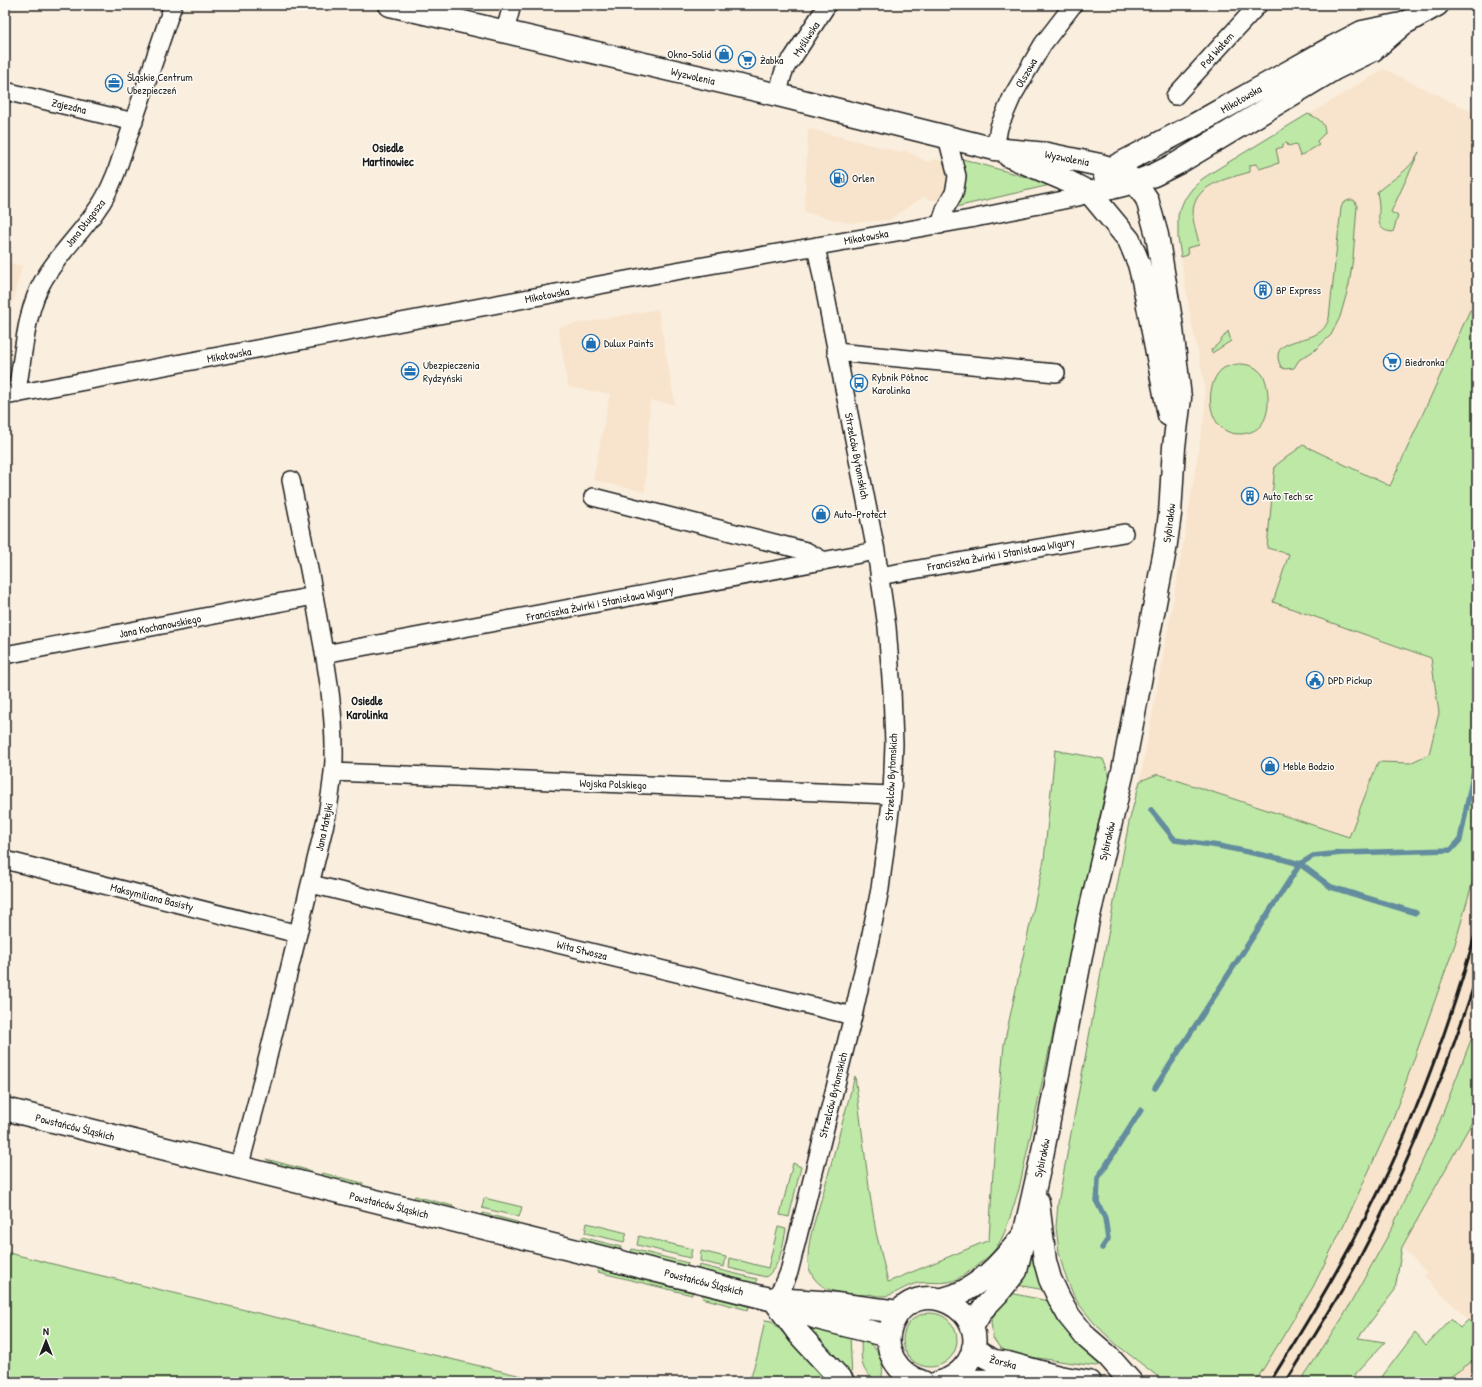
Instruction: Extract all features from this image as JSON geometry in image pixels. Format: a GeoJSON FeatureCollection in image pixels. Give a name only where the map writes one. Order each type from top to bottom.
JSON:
{"type":"FeatureCollection","features":[{"type":"Feature","properties":{"kind":"main road","name":"Wyzwolenia"},"geometry":{"type":"LineString","coordinates":[[390,5],[778,95],[995,149],[1047,154],[1112,168],[1135,182]]}},
{"type":"Feature","properties":{"kind":"main road","name":"Mikołowska"},"geometry":{"type":"LineString","coordinates":[[1090,193],[1135,182],[1154,175],[1178,163],[1334,69],[1373,50],[1403,24],[1438,5]]}},
{"type":"Feature","properties":{"kind":"main road","name":"Mikołowska"},"geometry":{"type":"LineString","coordinates":[[1090,193],[1112,168],[1196,124],[1307,61],[1362,32],[1403,24]]}},
{"type":"Feature","properties":{"kind":"main road","name":"Wyzwolenia"},"geometry":{"type":"LineString","coordinates":[[995,149],[1063,179],[1090,193]]}},
{"type":"Feature","properties":{"kind":"main road","name":"Sybiraków"},"geometry":{"type":"LineString","coordinates":[[943,1381],[954,1376],[969,1360],[972,1337],[982,1310],[1016,1271],[1036,1187],[1066,1042],[1088,920],[1123,771],[1161,577],[1170,514],[1174,447],[1180,398],[1171,320],[1153,216],[1147,199],[1135,182]]}},
{"type":"Feature","properties":{"kind":"main road","name":"Sybiraków"},"geometry":{"type":"LineString","coordinates":[[1090,193],[1130,240],[1136,256],[1164,388],[1174,447]]}},
{"type":"Feature","properties":{"kind":"main road","name":"Powstańców Śląskich"},"geometry":{"type":"LineString","coordinates":[[5,1110],[774,1300],[817,1318],[880,1334],[888,1338]]}},
{"type":"Feature","properties":{"kind":"main road"},"geometry":{"type":"LineString","coordinates":[[1036,1187],[1045,1261],[1050,1279],[1060,1300],[1077,1327],[1108,1356],[1131,1382]]}},
{"type":"Feature","properties":{"kind":"main road","name":"Sybiraków"},"geometry":{"type":"LineString","coordinates":[[943,1299],[960,1294],[994,1268],[1003,1260],[1025,1232]]}},
{"type":"Feature","properties":{"kind":"main road"},"geometry":{"type":"LineString","coordinates":[[923,1382],[909,1376],[894,1374],[888,1338],[892,1322],[899,1312],[909,1304],[922,1298],[943,1299],[950,1302],[966,1315],[972,1337]]}},
{"type":"Feature","properties":{"kind":"main road"},"geometry":{"type":"LineString","coordinates":[[774,1300],[799,1334],[844,1382]]}},
{"type":"Feature","properties":{"kind":"main road","name":"Powstańców Śląskich"},"geometry":{"type":"LineString","coordinates":[[774,1300],[820,1302],[899,1312]]}},
{"type":"Feature","properties":{"kind":"main road","name":"Żorska"},"geometry":{"type":"LineString","coordinates":[[972,1337],[984,1356],[994,1361],[1008,1363],[1059,1377],[1089,1382]]}},
{"type":"Feature","properties":{"kind":"main road","name":"Żorska"},"geometry":{"type":"LineString","coordinates":[[943,1381],[1007,1381],[1059,1377]]}},
{"type":"Feature","properties":{"kind":"street","name":"Jana Długosza"},"geometry":{"type":"LineString","coordinates":[[11,395],[18,384],[29,321],[37,292],[44,278],[57,259],[92,217],[108,192],[134,122],[173,5]]}},
{"type":"Feature","properties":{"kind":"street"},"geometry":{"type":"LineString","coordinates":[[505,32],[512,5]]}},
{"type":"Feature","properties":{"kind":"street","name":"Myśliwska"},"geometry":{"type":"LineString","coordinates":[[778,95],[783,74],[787,65],[827,5]]}},
{"type":"Feature","properties":{"kind":"street","name":"Olszowa"},"geometry":{"type":"LineString","coordinates":[[995,149],[999,127],[1012,97],[1043,44],[1073,5]]}},
{"type":"Feature","properties":{"kind":"street","name":"Pod Wałem"},"geometry":{"type":"LineString","coordinates":[[1176,96],[1258,5]]}},
{"type":"Feature","properties":{"kind":"street","name":"Zajezdna"},"geometry":{"type":"LineString","coordinates":[[5,91],[134,122]]}},
{"type":"Feature","properties":{"kind":"street"},"geometry":{"type":"LineString","coordinates":[[940,225],[946,207],[954,193],[957,176],[947,137]]}},
{"type":"Feature","properties":{"kind":"street","name":"Mikołowska"},"geometry":{"type":"LineString","coordinates":[[11,395],[816,246],[940,225],[1078,197],[1090,193]]}},
{"type":"Feature","properties":{"kind":"street","name":"Strzelców Bytomskich"},"geometry":{"type":"LineString","coordinates":[[774,1300],[789,1272],[853,1016],[880,889],[892,795],[894,720],[887,626],[876,551],[816,246]]}},
{"type":"Feature","properties":{"kind":"street"},"geometry":{"type":"LineString","coordinates":[[836,352],[1056,373]]}},
{"type":"Feature","properties":{"kind":"street","name":"Jana Matejki"},"geometry":{"type":"LineString","coordinates":[[239,1168],[311,884],[327,815],[333,772],[334,745],[332,718],[324,654],[291,480]]}},
{"type":"Feature","properties":{"kind":"street"},"geometry":{"type":"LineString","coordinates":[[593,497],[798,548],[824,562]]}},
{"type":"Feature","properties":{"kind":"street","name":"Franciszka Żwirki i Stanisława Wigury"},"geometry":{"type":"LineString","coordinates":[[879,576],[1124,533]]}},
{"type":"Feature","properties":{"kind":"street","name":"Franciszka Żwirki i Stanisława Wigury"},"geometry":{"type":"LineString","coordinates":[[324,654],[824,562],[876,551]]}},
{"type":"Feature","properties":{"kind":"street","name":"Jana Kochanowskiego"},"geometry":{"type":"LineString","coordinates":[[5,655],[314,596]]}},
{"type":"Feature","properties":{"kind":"street","name":"Wojska Polskiego"},"geometry":{"type":"LineString","coordinates":[[333,772],[892,795]]}},
{"type":"Feature","properties":{"kind":"street","name":"Maksymiliana Basisty"},"geometry":{"type":"LineString","coordinates":[[5,860],[298,934]]}},
{"type":"Feature","properties":{"kind":"street","name":"Wita Stwosza"},"geometry":{"type":"LineString","coordinates":[[311,884],[853,1016]]}},
{"type":"Feature","properties":{"kind":"shaded area"},"geometry":{"type":"Polygon","coordinates":[[[1384,69],[1477,114],[1477,313],[1470,311],[1390,486],[1303,445],[1289,554],[1273,602],[1431,658],[1439,713],[1429,754],[1410,763],[1378,762],[1349,837],[1158,774],[1140,781],[1180,563],[1205,410],[1204,382],[1189,309],[1178,238],[1177,223],[1179,211],[1188,194],[1202,179],[1384,69]]]}},
{"type":"Feature","properties":{"kind":"shaded area"},"geometry":{"type":"Polygon","coordinates":[[[810,129],[900,152],[905,150],[927,162],[935,159],[942,161],[949,174],[947,188],[944,195],[938,200],[931,200],[923,197],[889,220],[849,223],[804,212],[808,130],[810,129]]]}},
{"type":"Feature","properties":{"kind":"shaded area"},"geometry":{"type":"Polygon","coordinates":[[[5,261],[22,266],[5,332],[5,261]]]}},
{"type":"Feature","properties":{"kind":"shaded area"},"geometry":{"type":"Polygon","coordinates":[[[658,309],[675,404],[650,401],[645,492],[593,480],[610,394],[568,387],[558,327],[658,309]]]}},
{"type":"Feature","properties":{"kind":"shaded area"},"geometry":{"type":"Polygon","coordinates":[[[1477,866],[1477,1024],[1436,1131],[1391,1230],[1343,1318],[1300,1382],[1254,1382],[1313,1287],[1351,1210],[1393,1118],[1455,944],[1477,866]]]}},
{"type":"Feature","properties":{"kind":"shaded area"},"geometry":{"type":"Polygon","coordinates":[[[1477,1113],[1477,1328],[1424,1277],[1427,1273],[1402,1247],[1477,1113]]]}},
{"type":"Feature","properties":{"kind":"shaded area"},"geometry":{"type":"Polygon","coordinates":[[[1477,1358],[1477,1382],[1443,1382],[1452,1375],[1477,1358]]]}},
{"type":"Feature","properties":{"kind":"green space"},"geometry":{"type":"Polygon","coordinates":[[[1308,114],[1318,119],[1324,126],[1325,133],[1317,141],[1319,145],[1300,156],[1296,144],[1288,146],[1287,143],[1283,144],[1283,147],[1276,149],[1279,163],[1259,169],[1256,164],[1250,165],[1250,172],[1212,184],[1198,196],[1194,205],[1193,215],[1199,245],[1187,248],[1188,255],[1181,257],[1178,238],[1178,215],[1184,200],[1192,189],[1202,179],[1219,168],[1308,114]]]}},
{"type":"Feature","properties":{"kind":"green space"},"geometry":{"type":"Polygon","coordinates":[[[1419,152],[1391,212],[1398,216],[1393,232],[1384,230],[1379,221],[1377,192],[1406,170],[1419,152]]]}},
{"type":"Feature","properties":{"kind":"green space"},"geometry":{"type":"Polygon","coordinates":[[[963,159],[1050,185],[956,207],[961,162],[963,159]]]}},
{"type":"Feature","properties":{"kind":"green space"},"geometry":{"type":"Polygon","coordinates":[[[1349,200],[1354,200],[1357,206],[1353,258],[1349,285],[1340,317],[1331,335],[1315,350],[1299,360],[1294,368],[1285,369],[1281,367],[1278,358],[1279,351],[1289,343],[1320,332],[1324,329],[1329,318],[1341,208],[1343,203],[1349,200]]]}},
{"type":"Feature","properties":{"kind":"green space"},"geometry":{"type":"Polygon","coordinates":[[[1470,310],[1477,313],[1477,866],[1455,944],[1393,1118],[1351,1210],[1313,1287],[1259,1376],[1254,1382],[1165,1382],[1117,1345],[1094,1323],[1078,1303],[1064,1272],[1059,1252],[1056,1227],[1058,1203],[1129,822],[1140,781],[1158,774],[1349,837],[1378,762],[1410,763],[1429,754],[1439,713],[1431,658],[1273,602],[1289,554],[1267,548],[1275,466],[1303,445],[1390,486],[1470,310]]]}},
{"type":"Feature","properties":{"kind":"green space"},"geometry":{"type":"Polygon","coordinates":[[[1228,331],[1231,341],[1212,353],[1211,350],[1218,344],[1228,331]]]}},
{"type":"Feature","properties":{"kind":"green space"},"geometry":{"type":"Polygon","coordinates":[[[1238,364],[1251,366],[1261,372],[1266,381],[1268,395],[1266,416],[1263,422],[1255,430],[1240,434],[1229,432],[1221,427],[1215,419],[1211,409],[1210,398],[1215,378],[1221,370],[1238,364]]]}},
{"type":"Feature","properties":{"kind":"green space"},"geometry":{"type":"Polygon","coordinates":[[[1055,750],[1103,759],[1109,774],[1019,1189],[1005,1232],[996,1248],[989,1256],[970,1271],[951,1281],[940,1283],[918,1283],[890,1295],[884,1296],[836,1292],[828,1289],[821,1285],[811,1273],[808,1262],[808,1250],[855,1076],[870,1195],[876,1232],[888,1282],[989,1240],[994,1155],[1004,1044],[1044,860],[1055,750]]]}},
{"type":"Feature","properties":{"kind":"green space"},"geometry":{"type":"Polygon","coordinates":[[[1477,1024],[1477,1113],[1402,1247],[1395,1290],[1358,1338],[1385,1342],[1348,1382],[1300,1382],[1343,1317],[1391,1230],[1436,1131],[1477,1024]]]}},
{"type":"Feature","properties":{"kind":"green space"},"geometry":{"type":"Polygon","coordinates":[[[266,1159],[311,1171],[310,1174],[277,1165],[266,1159]]]}},
{"type":"Feature","properties":{"kind":"green space"},"geometry":{"type":"Polygon","coordinates":[[[793,1163],[801,1167],[789,1217],[780,1215],[793,1163]]]}},
{"type":"Feature","properties":{"kind":"green space"},"geometry":{"type":"Polygon","coordinates":[[[322,1173],[363,1183],[362,1187],[321,1176],[322,1173]]]}},
{"type":"Feature","properties":{"kind":"green space"},"geometry":{"type":"Polygon","coordinates":[[[415,1196],[453,1206],[452,1209],[414,1199],[415,1196]]]}},
{"type":"Feature","properties":{"kind":"green space"},"geometry":{"type":"Polygon","coordinates":[[[484,1198],[522,1207],[519,1217],[482,1208],[484,1198]]]}},
{"type":"Feature","properties":{"kind":"green space"},"geometry":{"type":"Polygon","coordinates":[[[483,1213],[517,1222],[516,1225],[482,1216],[483,1213]]]}},
{"type":"Feature","properties":{"kind":"green space"},"geometry":{"type":"Polygon","coordinates":[[[587,1223],[627,1233],[624,1242],[585,1233],[587,1223]]]}},
{"type":"Feature","properties":{"kind":"green space"},"geometry":{"type":"Polygon","coordinates":[[[778,1227],[786,1229],[778,1262],[771,1273],[766,1277],[729,1268],[730,1258],[768,1268],[778,1227]]]}},
{"type":"Feature","properties":{"kind":"green space"},"geometry":{"type":"Polygon","coordinates":[[[639,1236],[692,1249],[690,1258],[637,1245],[639,1236]]]}},
{"type":"Feature","properties":{"kind":"green space"},"geometry":{"type":"Polygon","coordinates":[[[582,1237],[621,1247],[620,1250],[581,1240],[582,1237]]]}},
{"type":"Feature","properties":{"kind":"green space"},"geometry":{"type":"Polygon","coordinates":[[[632,1249],[688,1263],[687,1267],[631,1253],[632,1249]]]}},
{"type":"Feature","properties":{"kind":"green space"},"geometry":{"type":"Polygon","coordinates":[[[701,1251],[726,1257],[724,1267],[700,1261],[701,1251]]]}},
{"type":"Feature","properties":{"kind":"green space"},"geometry":{"type":"Polygon","coordinates":[[[5,1252],[65,1267],[547,1382],[5,1382],[5,1252]]]}},
{"type":"Feature","properties":{"kind":"green space"},"geometry":{"type":"Polygon","coordinates":[[[1033,1254],[1036,1254],[1045,1290],[1017,1285],[1033,1254]]]}},
{"type":"Feature","properties":{"kind":"green space"},"geometry":{"type":"Polygon","coordinates":[[[699,1265],[757,1279],[756,1284],[698,1269],[699,1265]]]}},
{"type":"Feature","properties":{"kind":"green space"},"geometry":{"type":"Polygon","coordinates":[[[597,1268],[692,1292],[692,1295],[598,1272],[597,1268]]]}},
{"type":"Feature","properties":{"kind":"green space"},"geometry":{"type":"Polygon","coordinates":[[[1010,1293],[1048,1301],[1050,1300],[1099,1363],[1099,1365],[1095,1366],[1016,1355],[1000,1348],[993,1338],[991,1322],[996,1310],[1010,1293]]]}},
{"type":"Feature","properties":{"kind":"green space"},"geometry":{"type":"Polygon","coordinates":[[[703,1294],[749,1306],[748,1310],[702,1298],[703,1294]]]}},
{"type":"Feature","properties":{"kind":"green space"},"geometry":{"type":"Polygon","coordinates":[[[930,1313],[940,1315],[949,1321],[955,1330],[957,1340],[955,1350],[949,1359],[940,1365],[930,1367],[920,1365],[911,1359],[905,1350],[903,1340],[905,1330],[911,1321],[920,1315],[930,1313]]]}},
{"type":"Feature","properties":{"kind":"green space"},"geometry":{"type":"Polygon","coordinates":[[[1451,1319],[1460,1328],[1468,1320],[1477,1328],[1477,1358],[1443,1382],[1378,1382],[1415,1333],[1426,1345],[1451,1319]]]}},
{"type":"Feature","properties":{"kind":"green space"},"geometry":{"type":"Polygon","coordinates":[[[765,1320],[772,1321],[829,1382],[749,1382],[758,1354],[765,1320]]]}},
{"type":"Feature","properties":{"kind":"green space"},"geometry":{"type":"Polygon","coordinates":[[[808,1325],[850,1335],[852,1378],[807,1328],[808,1325]]]}},
{"type":"Feature","properties":{"kind":"green space"},"geometry":{"type":"Polygon","coordinates":[[[861,1338],[872,1346],[879,1355],[882,1367],[881,1381],[870,1376],[864,1369],[862,1361],[861,1338]]]}},
{"type":"Feature","properties":{"kind":"waterway"},"geometry":{"type":"LineString","coordinates":[[1155,1088],[1300,864],[1313,856],[1342,853],[1451,850],[1460,840],[1477,756]]}},
{"type":"Feature","properties":{"kind":"waterway"},"geometry":{"type":"LineString","coordinates":[[1151,810],[1175,840],[1219,846],[1300,864],[1331,887],[1416,913]]}},
{"type":"Feature","properties":{"kind":"waterway"},"geometry":{"type":"LineString","coordinates":[[1102,1248],[1108,1239],[1105,1218],[1097,1202],[1098,1178],[1141,1110]]}},
{"type":"Feature","properties":{"kind":"railway"},"geometry":{"type":"LineString","coordinates":[[1270,1382],[1346,1255],[1386,1177],[1430,1072],[1455,1000],[1477,928]]}},
{"type":"Feature","properties":{"kind":"railway"},"geometry":{"type":"LineString","coordinates":[[1286,1382],[1348,1280],[1391,1195],[1438,1087],[1477,976]]}},
{"type":"Feature","properties":{"kind":"railway"},"geometry":{"type":"LineString","coordinates":[[1463,1382],[1477,1372]]}},
{"type":"Feature","properties":{"kind":"place","name":"Okno-Solid"},"geometry":{"type":"Point","coordinates":[724,54]}},
{"type":"Feature","properties":{"kind":"place","name":"Żabka"},"geometry":{"type":"Point","coordinates":[747,60]}},
{"type":"Feature","properties":{"kind":"place","name":"Śląskie Centrum Ubezpieczeń"},"geometry":{"type":"Point","coordinates":[114,83]}},
{"type":"Feature","properties":{"kind":"place","name":"Orlen"},"geometry":{"type":"Point","coordinates":[839,178]}},
{"type":"Feature","properties":{"kind":"place","name":"BP Express"},"geometry":{"type":"Point","coordinates":[1263,290]}},
{"type":"Feature","properties":{"kind":"place","name":"Dulux Paints"},"geometry":{"type":"Point","coordinates":[591,343]}},
{"type":"Feature","properties":{"kind":"place","name":"Biedronka"},"geometry":{"type":"Point","coordinates":[1392,362]}},
{"type":"Feature","properties":{"kind":"place","name":"Ubezpieczenia Rydzyński"},"geometry":{"type":"Point","coordinates":[410,371]}},
{"type":"Feature","properties":{"kind":"place","name":"Rybnik Północ Karolinka"},"geometry":{"type":"Point","coordinates":[859,383]}},
{"type":"Feature","properties":{"kind":"place","name":"Auto Tech sc"},"geometry":{"type":"Point","coordinates":[1250,496]}},
{"type":"Feature","properties":{"kind":"place","name":"Auto-Protect"},"geometry":{"type":"Point","coordinates":[821,514]}},
{"type":"Feature","properties":{"kind":"place","name":"DPD Pickup"},"geometry":{"type":"Point","coordinates":[1315,680]}},
{"type":"Feature","properties":{"kind":"place","name":"Meble Bodzio"},"geometry":{"type":"Point","coordinates":[1270,766]}},
{"type":"Feature","properties":{"kind":"district","name":"Osiedle Martinowiec"},"geometry":{"type":"Point","coordinates":[388,155]}},
{"type":"Feature","properties":{"kind":"district","name":"Osiedle Karolinka"},"geometry":{"type":"Point","coordinates":[367,708]}}]}
